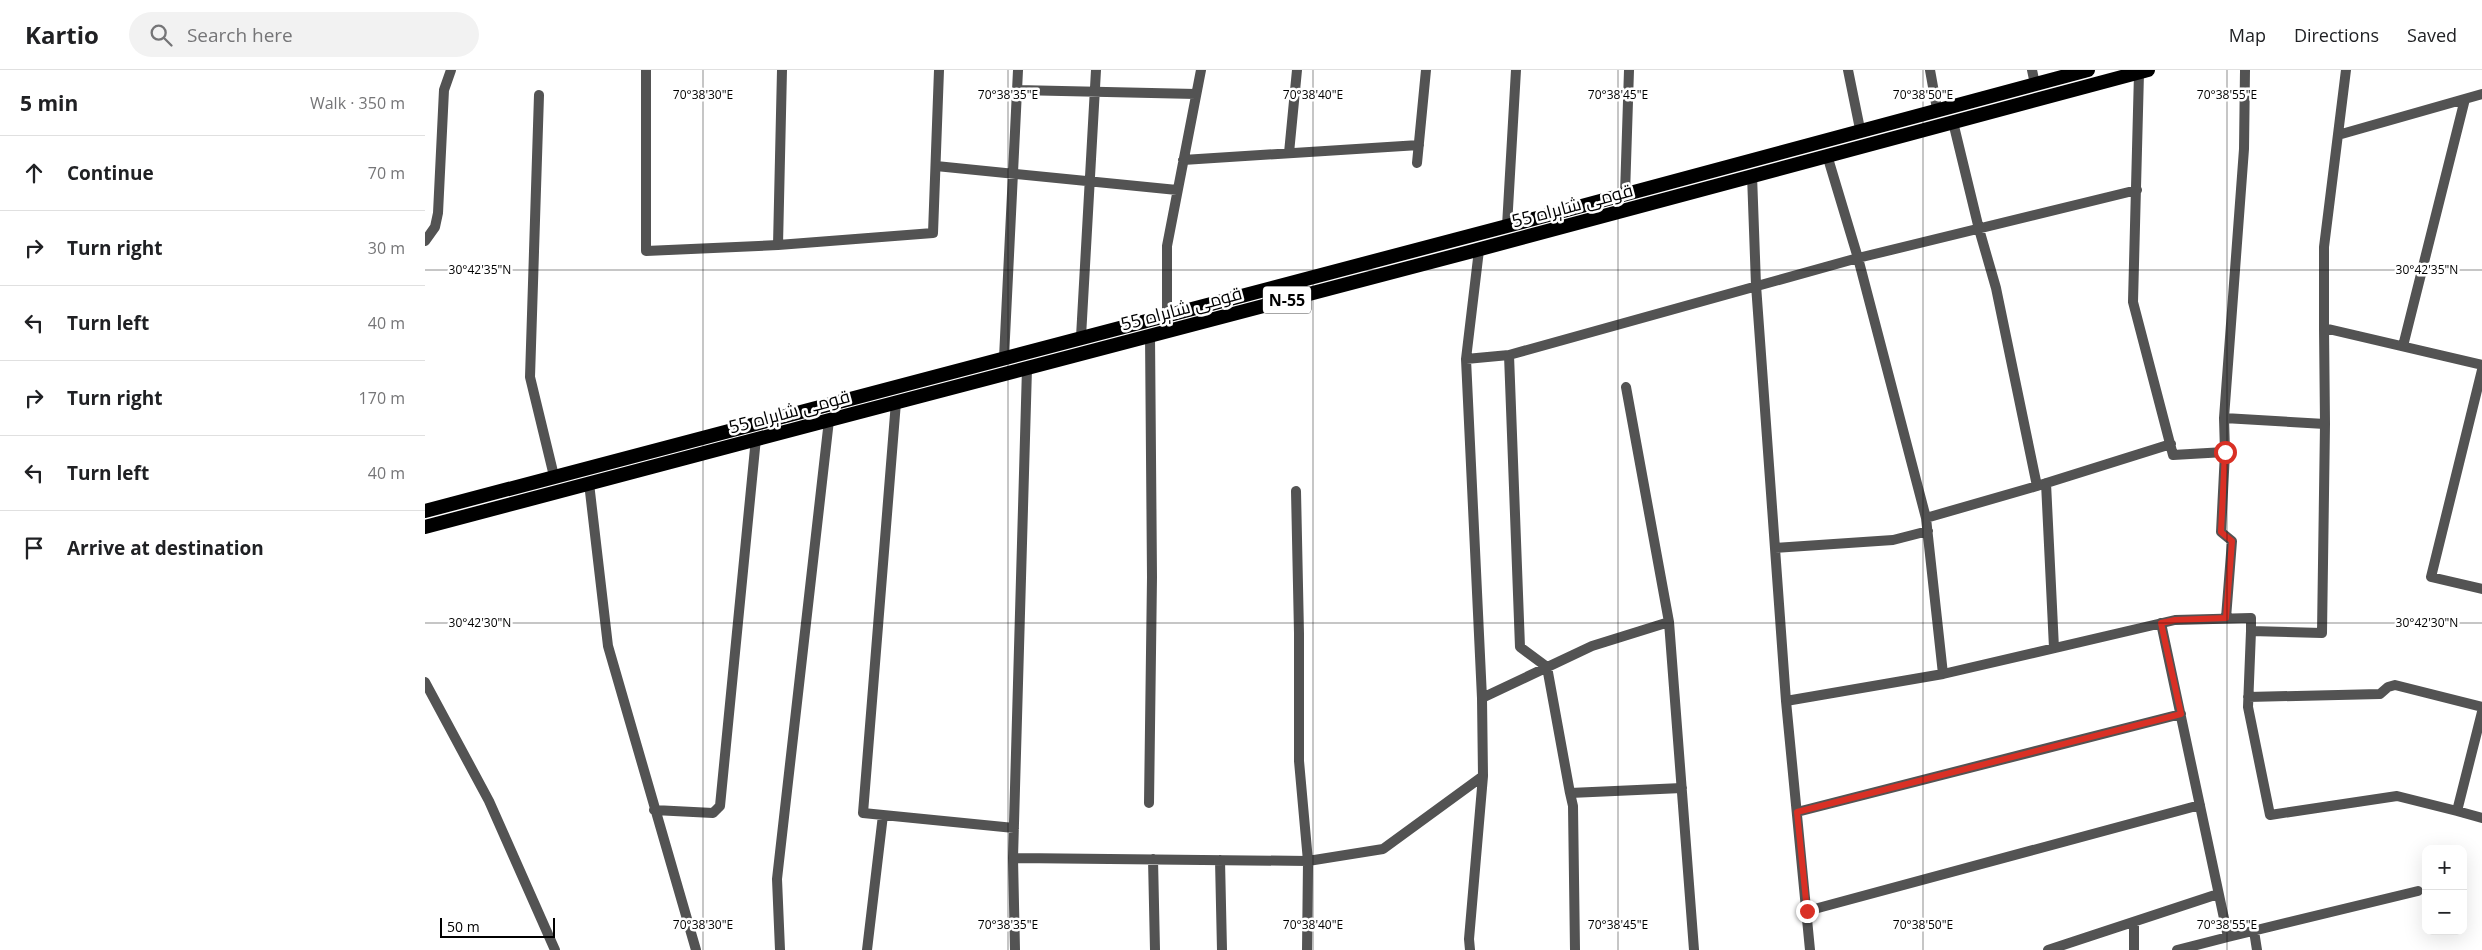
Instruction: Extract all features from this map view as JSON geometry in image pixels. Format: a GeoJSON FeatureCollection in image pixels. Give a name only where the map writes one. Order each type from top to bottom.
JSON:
{"type":"FeatureCollection","features":[{"type":"Feature","properties":{"kind":"highway","name":"قومی شاہراہ 55"},"geometry":{"type":"LineString","coordinates":[[425,511],[1507,226],[1860,129],[2088,70]]}},
{"type":"Feature","properties":{"kind":"highway","name":"قومی شاہراہ 55"},"geometry":{"type":"LineString","coordinates":[[425,527],[775,433],[1479,250],[2144,71]]}},
{"type":"Feature","properties":{"kind":"highway"},"geometry":{"type":"LineString","coordinates":[[1696,174],[1700,189]]}},
{"type":"Feature","properties":{"kind":"highway"},"geometry":{"type":"LineString","coordinates":[[1602,200],[1606,215]]}},
{"type":"Feature","properties":{"kind":"highway"},"geometry":{"type":"LineString","coordinates":[[1335,271],[1339,286]]}},
{"type":"Feature","properties":{"kind":"highway"},"geometry":{"type":"LineString","coordinates":[[1195,308],[1199,323]]}},
{"type":"Feature","properties":{"kind":"highway"},"geometry":{"type":"LineString","coordinates":[[772,419],[775,433]]}},
{"type":"Feature","properties":{"kind":"street"},"geometry":{"type":"LineString","coordinates":[[425,240],[435,228],[439,213],[444,90],[451,70]]}},
{"type":"Feature","properties":{"kind":"street"},"geometry":{"type":"LineString","coordinates":[[646,70],[646,251],[778,245],[933,233],[939,70]]}},
{"type":"Feature","properties":{"kind":"street"},"geometry":{"type":"LineString","coordinates":[[778,245],[782,70]]}},
{"type":"Feature","properties":{"kind":"street"},"geometry":{"type":"LineString","coordinates":[[1004,358],[1015,174],[1018,70]]}},
{"type":"Feature","properties":{"kind":"street"},"geometry":{"type":"LineString","coordinates":[[1081,337],[1096,70]]}},
{"type":"Feature","properties":{"kind":"street"},"geometry":{"type":"LineString","coordinates":[[1167,315],[1167,246],[1201,70]]}},
{"type":"Feature","properties":{"kind":"street"},"geometry":{"type":"LineString","coordinates":[[1289,153],[1297,70]]}},
{"type":"Feature","properties":{"kind":"street"},"geometry":{"type":"LineString","coordinates":[[1417,163],[1427,70]]}},
{"type":"Feature","properties":{"kind":"street"},"geometry":{"type":"LineString","coordinates":[[1507,226],[1515,70]]}},
{"type":"Feature","properties":{"kind":"street"},"geometry":{"type":"LineString","coordinates":[[1625,194],[1629,70]]}},
{"type":"Feature","properties":{"kind":"street"},"geometry":{"type":"LineString","coordinates":[[1848,70],[1860,129]]}},
{"type":"Feature","properties":{"kind":"street"},"geometry":{"type":"LineString","coordinates":[[1930,70],[1937,109]]}},
{"type":"Feature","properties":{"kind":"street"},"geometry":{"type":"LineString","coordinates":[[2032,70],[2035,84]]}},
{"type":"Feature","properties":{"kind":"street"},"geometry":{"type":"LineString","coordinates":[[2226,618],[2232,541],[2221,532],[2225,452],[2224,418],[2244,149],[2245,70]]}},
{"type":"Feature","properties":{"kind":"street"},"geometry":{"type":"LineString","coordinates":[[2251,632],[2322,633],[2325,424],[2324,247],[2346,70]]}},
{"type":"Feature","properties":{"kind":"street"},"geometry":{"type":"LineString","coordinates":[[2144,71],[2133,302],[2173,455],[2225,452]]}},
{"type":"Feature","properties":{"kind":"street"},"geometry":{"type":"LineString","coordinates":[[1017,90],[1196,94]]}},
{"type":"Feature","properties":{"kind":"street"},"geometry":{"type":"LineString","coordinates":[[2338,135],[2482,94]]}},
{"type":"Feature","properties":{"kind":"street"},"geometry":{"type":"LineString","coordinates":[[539,95],[530,377],[554,476]]}},
{"type":"Feature","properties":{"kind":"street"},"geometry":{"type":"LineString","coordinates":[[2403,346],[2465,99]]}},
{"type":"Feature","properties":{"kind":"street"},"geometry":{"type":"LineString","coordinates":[[1953,122],[1979,229],[1996,288],[2042,485],[2054,648]]}},
{"type":"Feature","properties":{"kind":"street"},"geometry":{"type":"LineString","coordinates":[[1183,160],[1419,145]]}},
{"type":"Feature","properties":{"kind":"street"},"geometry":{"type":"LineString","coordinates":[[1827,155],[1858,258],[1926,518],[1943,674]]}},
{"type":"Feature","properties":{"kind":"street"},"geometry":{"type":"LineString","coordinates":[[936,166],[1177,190]]}},
{"type":"Feature","properties":{"kind":"street"},"geometry":{"type":"LineString","coordinates":[[1752,175],[1756,285],[1786,701],[1811,950]]}},
{"type":"Feature","properties":{"kind":"street"},"geometry":{"type":"LineString","coordinates":[[1466,359],[1509,355],[1858,258],[2137,190]]}},
{"type":"Feature","properties":{"kind":"street"},"geometry":{"type":"LineString","coordinates":[[1471,950],[1469,939],[1483,776],[1482,698],[1466,359],[1479,250]]}},
{"type":"Feature","properties":{"kind":"street"},"geometry":{"type":"LineString","coordinates":[[2324,328],[2482,365]]}},
{"type":"Feature","properties":{"kind":"street"},"geometry":{"type":"LineString","coordinates":[[1149,336],[1152,577],[1149,803]]}},
{"type":"Feature","properties":{"kind":"street"},"geometry":{"type":"LineString","coordinates":[[1509,355],[1520,647],[1547,667],[1573,806],[1575,950]]}},
{"type":"Feature","properties":{"kind":"street"},"geometry":{"type":"LineString","coordinates":[[1015,950],[1013,858],[1027,368]]}},
{"type":"Feature","properties":{"kind":"street"},"geometry":{"type":"LineString","coordinates":[[2482,370],[2431,577],[2482,589]]}},
{"type":"Feature","properties":{"kind":"street"},"geometry":{"type":"LineString","coordinates":[[1626,386],[1669,622],[1694,950]]}},
{"type":"Feature","properties":{"kind":"street"},"geometry":{"type":"LineString","coordinates":[[896,402],[863,813],[1014,828]]}},
{"type":"Feature","properties":{"kind":"street"},"geometry":{"type":"LineString","coordinates":[[2224,418],[2325,424]]}},
{"type":"Feature","properties":{"kind":"street"},"geometry":{"type":"LineString","coordinates":[[780,950],[777,879],[829,420]]}},
{"type":"Feature","properties":{"kind":"street"},"geometry":{"type":"LineString","coordinates":[[654,810],[713,813],[720,806],[756,438]]}},
{"type":"Feature","properties":{"kind":"street"},"geometry":{"type":"LineString","coordinates":[[1926,518],[2042,485],[2171,444]]}},
{"type":"Feature","properties":{"kind":"street"},"geometry":{"type":"LineString","coordinates":[[589,483],[607,646],[695,950]]}},
{"type":"Feature","properties":{"kind":"street"},"geometry":{"type":"LineString","coordinates":[[1296,491],[1299,760],[1308,861],[1307,950]]}},
{"type":"Feature","properties":{"kind":"street"},"geometry":{"type":"LineString","coordinates":[[1775,548],[1893,540],[1928,531]]}},
{"type":"Feature","properties":{"kind":"street"},"geometry":{"type":"LineString","coordinates":[[1786,701],[1943,674],[2175,620],[2251,618],[2248,707],[2270,815],[2397,796],[2482,818]]}},
{"type":"Feature","properties":{"kind":"street"},"geometry":{"type":"LineString","coordinates":[[1482,698],[1592,646],[1669,622]]}},
{"type":"Feature","properties":{"kind":"street"},"geometry":{"type":"LineString","coordinates":[[2161,623],[2228,937]]}},
{"type":"Feature","properties":{"kind":"street"},"geometry":{"type":"LineString","coordinates":[[425,682],[489,802],[555,950]]}},
{"type":"Feature","properties":{"kind":"street"},"geometry":{"type":"LineString","coordinates":[[2248,697],[2381,694],[2388,687],[2395,685],[2482,707]]}},
{"type":"Feature","properties":{"kind":"street"},"geometry":{"type":"LineString","coordinates":[[2457,811],[2482,712]]}},
{"type":"Feature","properties":{"kind":"street"},"geometry":{"type":"LineString","coordinates":[[1797,812],[2181,714]]}},
{"type":"Feature","properties":{"kind":"street"},"geometry":{"type":"LineString","coordinates":[[1013,858],[1308,861],[1383,850],[1483,776]]}},
{"type":"Feature","properties":{"kind":"street"},"geometry":{"type":"LineString","coordinates":[[1570,793],[1682,788]]}},
{"type":"Feature","properties":{"kind":"street"},"geometry":{"type":"LineString","coordinates":[[1807,911],[2200,805]]}},
{"type":"Feature","properties":{"kind":"street"},"geometry":{"type":"LineString","coordinates":[[867,950],[883,815]]}},
{"type":"Feature","properties":{"kind":"street"},"geometry":{"type":"LineString","coordinates":[[1153,859],[1155,950]]}},
{"type":"Feature","properties":{"kind":"street"},"geometry":{"type":"LineString","coordinates":[[1220,860],[1222,950]]}},
{"type":"Feature","properties":{"kind":"street"},"geometry":{"type":"LineString","coordinates":[[2177,950],[2419,891]]}},
{"type":"Feature","properties":{"kind":"street"},"geometry":{"type":"LineString","coordinates":[[2048,950],[2219,894]]}},
{"type":"Feature","properties":{"kind":"street"},"geometry":{"type":"LineString","coordinates":[[2134,922],[2134,950]]}},
{"type":"Feature","properties":{"kind":"street"},"geometry":{"type":"LineString","coordinates":[[2255,931],[2257,950]]}},
{"type":"Feature","properties":{"kind":"route"},"geometry":{"type":"LineString","coordinates":[[1807,911],[1797,812],[2181,714],[2161,623],[2175,620],[2226,618],[2232,541],[2221,532],[2225,452]]}}]}
